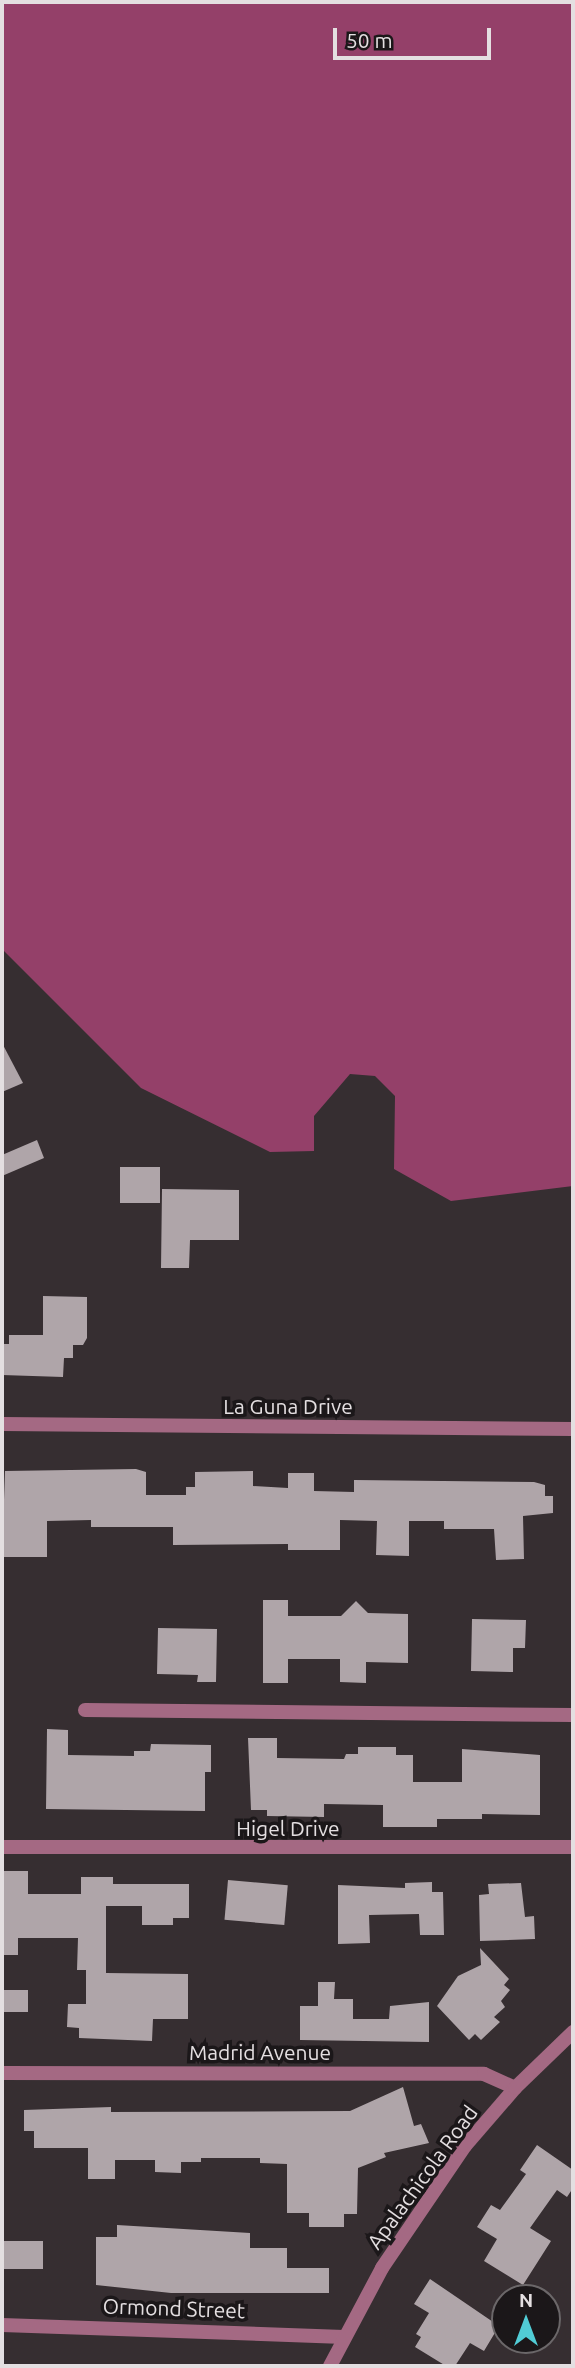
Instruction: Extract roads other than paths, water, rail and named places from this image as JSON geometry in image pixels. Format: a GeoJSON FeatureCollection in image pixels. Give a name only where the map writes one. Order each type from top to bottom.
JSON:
{"type":"FeatureCollection","features":[{"type":"Feature","properties":{"kind":"street","name":"La Guna Drive"},"geometry":{"type":"LineString","coordinates":[[2,1424],[573,1429]]}},
{"type":"Feature","properties":{"kind":"street"},"geometry":{"type":"LineString","coordinates":[[85,1710],[573,1714]]}},
{"type":"Feature","properties":{"kind":"street","name":"Higel Drive"},"geometry":{"type":"LineString","coordinates":[[2,1847],[573,1847]]}},
{"type":"Feature","properties":{"kind":"street","name":"Apalachicola Road"},"geometry":{"type":"LineString","coordinates":[[330,2366],[344,2337],[421,2208],[515,2088],[573,2032]]}},
{"type":"Feature","properties":{"kind":"street","name":"Madrid Avenue"},"geometry":{"type":"LineString","coordinates":[[2,2073],[484,2074],[515,2088]]}},
{"type":"Feature","properties":{"kind":"street","name":"Ormond Street"},"geometry":{"type":"LineString","coordinates":[[2,2325],[344,2337]]}}]}
